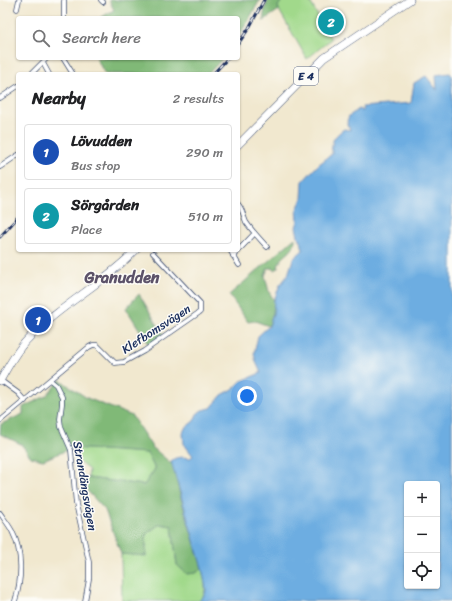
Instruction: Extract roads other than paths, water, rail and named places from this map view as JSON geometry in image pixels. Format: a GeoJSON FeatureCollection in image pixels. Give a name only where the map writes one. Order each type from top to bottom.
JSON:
{"type":"FeatureCollection","features":[{"type":"Feature","properties":{"kind":"highway","name":"E 4"},"geometry":{"type":"LineString","coordinates":[[240,143],[324,58],[410,0]]}},
{"type":"Feature","properties":{"kind":"highway"},"geometry":{"type":"LineString","coordinates":[[0,380],[26,341],[38,329],[64,307],[114,270],[134,252]]}},
{"type":"Feature","properties":{"kind":"street"},"geometry":{"type":"LineString","coordinates":[[17,9],[19,0]]}},
{"type":"Feature","properties":{"kind":"street"},"geometry":{"type":"LineString","coordinates":[[64,0],[64,16]]}},
{"type":"Feature","properties":{"kind":"street"},"geometry":{"type":"LineString","coordinates":[[33,72],[45,60]]}},
{"type":"Feature","properties":{"kind":"street"},"geometry":{"type":"LineString","coordinates":[[64,60],[72,72]]}},
{"type":"Feature","properties":{"kind":"street"},"geometry":{"type":"LineString","coordinates":[[43,63],[49,72]]}},
{"type":"Feature","properties":{"kind":"street"},"geometry":{"type":"LineString","coordinates":[[0,98],[16,87]]}},
{"type":"Feature","properties":{"kind":"street"},"geometry":{"type":"LineString","coordinates":[[0,167],[16,156]]}},
{"type":"Feature","properties":{"kind":"street"},"geometry":{"type":"LineString","coordinates":[[240,206],[254,234],[267,247]]}},
{"type":"Feature","properties":{"kind":"street"},"geometry":{"type":"LineString","coordinates":[[240,249],[254,234]]}},
{"type":"Feature","properties":{"kind":"street"},"geometry":{"type":"LineString","coordinates":[[231,252],[239,265]]}},
{"type":"Feature","properties":{"kind":"street"},"geometry":{"type":"LineString","coordinates":[[233,256],[237,252]]}},
{"type":"Feature","properties":{"kind":"street","name":"Klefbomsvägen"},"geometry":{"type":"LineString","coordinates":[[0,421],[93,345],[97,345],[115,363],[124,362],[144,351],[200,312],[200,303],[153,254]]}},
{"type":"Feature","properties":{"kind":"street"},"geometry":{"type":"LineString","coordinates":[[0,380],[18,393],[25,401]]}},
{"type":"Feature","properties":{"kind":"street","name":"Strandängsvägen"},"geometry":{"type":"LineString","coordinates":[[50,380],[56,386],[62,397],[60,420],[61,427],[71,450],[76,504],[89,562],[89,579],[85,601]]}},
{"type":"Feature","properties":{"kind":"street"},"geometry":{"type":"LineString","coordinates":[[0,513],[12,532],[20,559],[19,578],[14,601]]}},
{"type":"Feature","properties":{"kind":"water"},"geometry":{"type":"Polygon","coordinates":[[[450,73],[452,76],[452,601],[199,601],[205,594],[206,589],[202,568],[171,461],[177,458],[190,458],[193,456],[184,444],[183,433],[185,428],[194,421],[197,414],[202,410],[211,408],[222,395],[233,389],[241,381],[261,373],[254,354],[258,336],[269,326],[273,314],[274,300],[280,285],[288,275],[293,259],[303,250],[296,227],[298,221],[297,209],[302,199],[303,181],[318,165],[332,154],[332,142],[337,134],[344,129],[350,130],[347,121],[349,116],[359,109],[363,111],[362,107],[411,103],[414,83],[426,76],[437,90],[436,75],[450,73]]]}},
{"type":"Feature","properties":{"kind":"railway"},"geometry":{"type":"LineString","coordinates":[[240,41],[264,0]]}},
{"type":"Feature","properties":{"kind":"railway"},"geometry":{"type":"LineString","coordinates":[[215,72],[226,60]]}},
{"type":"Feature","properties":{"kind":"railway"},"geometry":{"type":"LineString","coordinates":[[0,237],[16,219]]}},
{"type":"Feature","properties":{"kind":"place","name":"Sörgården"},"geometry":{"type":"Point","coordinates":[331,22]}},
{"type":"Feature","properties":{"kind":"place","name":"Lövudden"},"geometry":{"type":"Point","coordinates":[38,320]}},
{"type":"Feature","properties":{"kind":"district","name":"Granudden"},"geometry":{"type":"Point","coordinates":[122,277]}}]}
